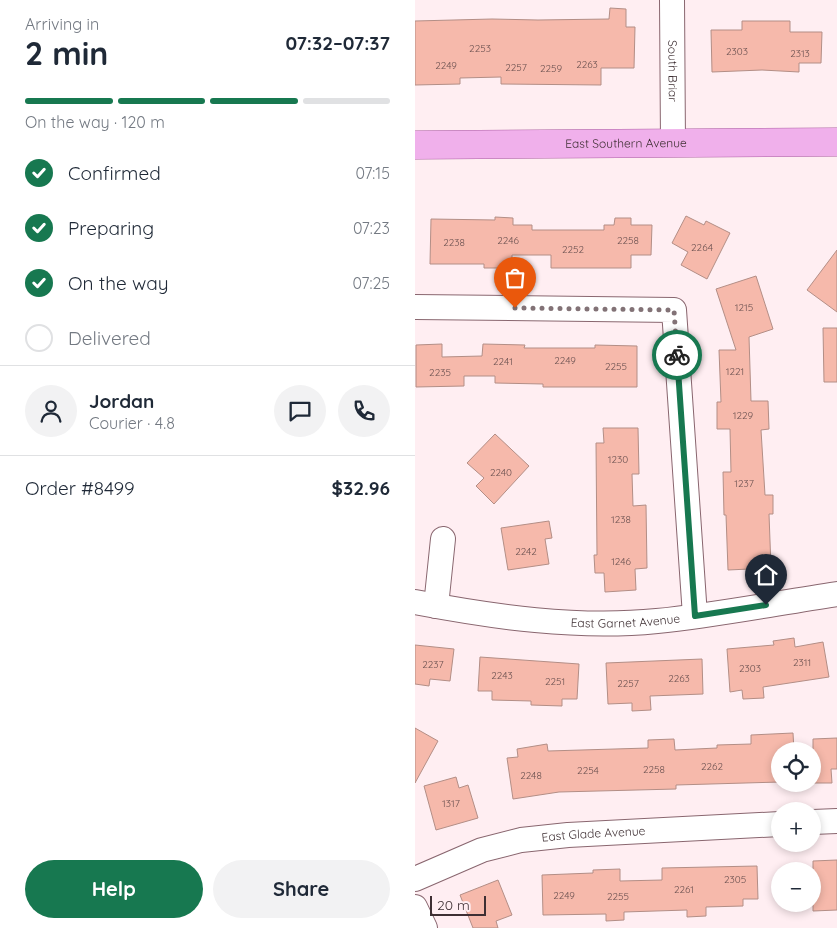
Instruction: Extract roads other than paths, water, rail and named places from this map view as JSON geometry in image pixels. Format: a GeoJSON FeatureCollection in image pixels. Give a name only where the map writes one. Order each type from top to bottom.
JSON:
{"type":"FeatureCollection","features":[{"type":"Feature","properties":{"kind":"main road","name":"East Southern Avenue"},"geometry":{"type":"LineString","coordinates":[[415,145],[837,142]]}},
{"type":"Feature","properties":{"kind":"street","name":"South Briar"},"geometry":{"type":"LineString","coordinates":[[672,0],[673,143]]}},
{"type":"Feature","properties":{"kind":"street"},"geometry":{"type":"LineString","coordinates":[[415,307],[674,310],[695,616]]}},
{"type":"Feature","properties":{"kind":"street"},"geometry":{"type":"LineString","coordinates":[[426,604],[443,539]]}},
{"type":"Feature","properties":{"kind":"street","name":"East Garnet Avenue"},"geometry":{"type":"LineString","coordinates":[[426,604],[549,621],[600,623],[656,621],[837,594]]}},
{"type":"Feature","properties":{"kind":"street"},"geometry":{"type":"LineString","coordinates":[[821,822],[837,821]]}},
{"type":"Feature","properties":{"kind":"street","name":"East Glade Avenue"},"geometry":{"type":"LineString","coordinates":[[415,879],[481,850],[521,840],[771,825]]}},
{"type":"Feature","properties":{"kind":"street"},"geometry":{"type":"LineString","coordinates":[[415,907],[425,928]]}}]}
